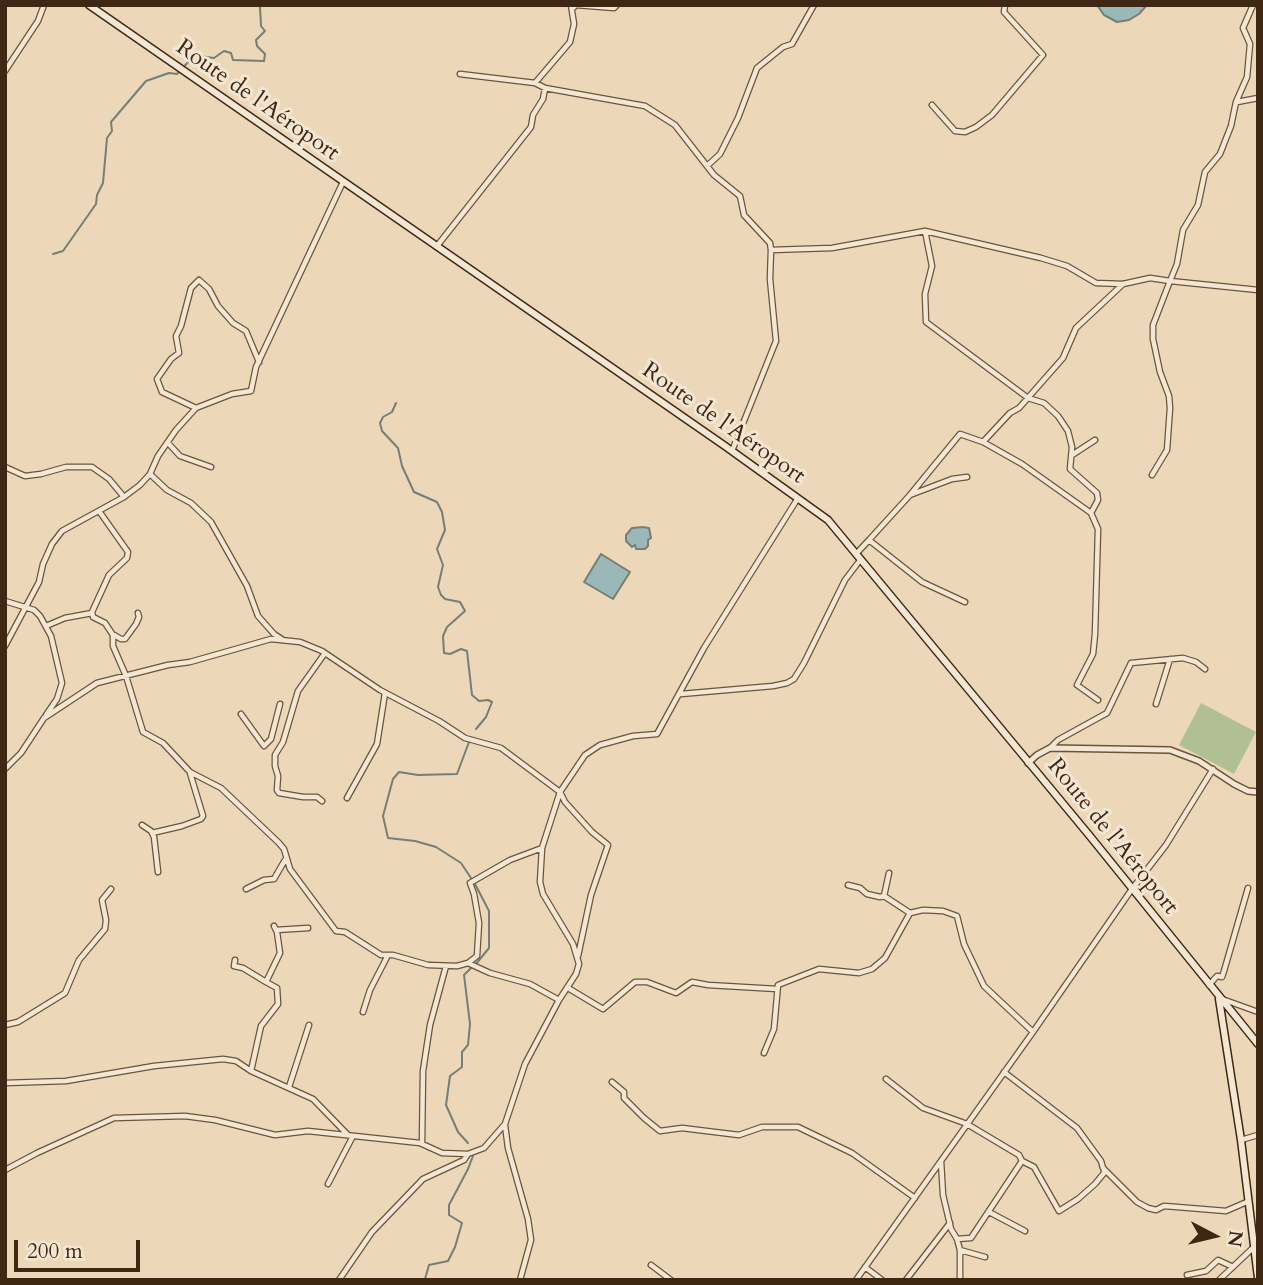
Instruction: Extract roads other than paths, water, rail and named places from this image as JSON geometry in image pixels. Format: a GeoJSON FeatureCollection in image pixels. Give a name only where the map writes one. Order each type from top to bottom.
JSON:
{"type":"FeatureCollection","features":[{"type":"Feature","properties":{"kind":"main road","name":"Route de l'Aéroport"},"geometry":{"type":"LineString","coordinates":[[89,5],[342,182],[438,244],[828,520],[1258,1044]]}},
{"type":"Feature","properties":{"kind":"main road","name":"Route de l'Aéroport"},"geometry":{"type":"LineString","coordinates":[[1219,998],[1241,1140],[1258,1278]]}},
{"type":"Feature","properties":{"kind":"street"},"geometry":{"type":"LineString","coordinates":[[5,71],[38,21],[44,5]]}},
{"type":"Feature","properties":{"kind":"street"},"geometry":{"type":"LineString","coordinates":[[535,83],[570,42],[574,24],[572,7],[614,8],[618,5]]}},
{"type":"Feature","properties":{"kind":"street"},"geometry":{"type":"LineString","coordinates":[[707,166],[720,154],[738,118],[757,68],[783,47],[792,44],[814,5]]}},
{"type":"Feature","properties":{"kind":"street"},"geometry":{"type":"LineString","coordinates":[[932,105],[955,131],[965,132],[992,115],[1043,55],[1004,12],[1005,5]]}},
{"type":"Feature","properties":{"kind":"street"},"geometry":{"type":"LineString","coordinates":[[1152,475],[1167,450],[1170,408],[1153,339],[1153,325],[1177,264],[1183,230],[1198,205],[1205,172],[1220,154],[1231,126],[1236,102],[1247,77],[1250,44],[1243,28],[1253,5]]}},
{"type":"Feature","properties":{"kind":"street"},"geometry":{"type":"LineString","coordinates":[[460,74],[535,83],[545,88],[645,106],[675,125],[714,175],[740,196],[744,215],[770,243],[775,341],[732,451]]}},
{"type":"Feature","properties":{"kind":"street"},"geometry":{"type":"LineString","coordinates":[[438,244],[531,127],[533,115],[543,99],[545,88]]}},
{"type":"Feature","properties":{"kind":"street"},"geometry":{"type":"LineString","coordinates":[[1236,102],[1258,98]]}},
{"type":"Feature","properties":{"kind":"street"},"geometry":{"type":"LineString","coordinates":[[5,646],[27,607],[39,582],[43,564],[62,531],[124,497],[140,485],[150,474],[158,456],[176,430],[196,408],[232,394],[251,391],[257,365],[342,182]]}},
{"type":"Feature","properties":{"kind":"street"},"geometry":{"type":"LineString","coordinates":[[771,250],[832,248],[925,231],[1041,258],[1067,266],[1096,283],[1123,284],[1150,278],[1258,290]]}},
{"type":"Feature","properties":{"kind":"street"},"geometry":{"type":"LineString","coordinates":[[925,231],[932,266],[925,294],[926,321],[1028,398],[1044,403],[1058,416],[1068,431],[1072,447],[1070,469],[1097,493],[1098,500],[1091,513]]}},
{"type":"Feature","properties":{"kind":"street"},"geometry":{"type":"LineString","coordinates":[[196,408],[162,392],[157,379],[179,352],[176,336],[191,288],[199,280],[209,289],[218,306],[233,323],[246,331],[257,365]]}},
{"type":"Feature","properties":{"kind":"street"},"geometry":{"type":"LineString","coordinates":[[983,442],[1028,398],[1063,358],[1076,328],[1123,284]]}},
{"type":"Feature","properties":{"kind":"street"},"geometry":{"type":"LineString","coordinates":[[681,694],[773,686],[793,679],[804,663],[858,556],[960,434],[983,442],[1022,464],[1091,513],[1098,529],[1096,634],[1093,654],[1077,685],[1098,700]]}},
{"type":"Feature","properties":{"kind":"street"},"geometry":{"type":"LineString","coordinates":[[1072,456],[1095,440]]}},
{"type":"Feature","properties":{"kind":"street"},"geometry":{"type":"LineString","coordinates":[[168,443],[180,456],[211,467]]}},
{"type":"Feature","properties":{"kind":"street"},"geometry":{"type":"LineString","coordinates":[[5,467],[25,476],[66,467],[92,467],[109,479],[124,497]]}},
{"type":"Feature","properties":{"kind":"street"},"geometry":{"type":"LineString","coordinates":[[150,474],[167,490],[191,503],[211,522],[247,586],[258,616],[274,634],[284,640]]}},
{"type":"Feature","properties":{"kind":"street"},"geometry":{"type":"LineString","coordinates":[[909,495],[952,479],[967,477]]}},
{"type":"Feature","properties":{"kind":"street"},"geometry":{"type":"LineString","coordinates":[[578,957],[543,894],[540,869],[542,848],[560,792],[585,755],[600,745],[633,736],[657,734],[704,648],[798,498]]}},
{"type":"Feature","properties":{"kind":"street"},"geometry":{"type":"LineString","coordinates":[[92,614],[109,575],[127,558],[128,552],[99,511]]}},
{"type":"Feature","properties":{"kind":"street"},"geometry":{"type":"LineString","coordinates":[[869,540],[922,582],[965,602]]}},
{"type":"Feature","properties":{"kind":"street"},"geometry":{"type":"LineString","coordinates":[[5,601],[27,607],[40,616],[51,636],[62,683],[57,699],[21,753],[5,769]]}},
{"type":"Feature","properties":{"kind":"street"},"geometry":{"type":"LineString","coordinates":[[113,635],[125,639],[136,624],[138,613]]}},
{"type":"Feature","properties":{"kind":"street"},"geometry":{"type":"LineString","coordinates":[[46,626],[65,618],[92,614]]}},
{"type":"Feature","properties":{"kind":"street"},"geometry":{"type":"LineString","coordinates":[[92,614],[106,623],[113,635],[113,646],[126,676],[143,732],[163,743],[190,772],[221,788],[279,843],[284,849],[290,869],[336,931],[345,932],[381,955],[428,965],[468,963],[477,956],[479,923],[470,883],[510,860],[542,848]]}},
{"type":"Feature","properties":{"kind":"street"},"geometry":{"type":"LineString","coordinates":[[5,1170],[114,1118],[185,1116],[215,1120],[275,1135],[308,1131],[422,1144],[442,1153],[468,1154],[484,1148],[505,1124],[525,1064],[576,974],[592,895],[608,845],[592,832],[565,802],[560,792],[501,748],[465,738],[385,693],[325,653],[300,642],[271,639],[190,662],[97,683],[44,718]]}},
{"type":"Feature","properties":{"kind":"street"},"geometry":{"type":"LineString","coordinates":[[323,801],[317,797],[279,793],[275,771],[278,747],[283,742],[298,691],[325,653]]}},
{"type":"Feature","properties":{"kind":"street"},"geometry":{"type":"LineString","coordinates":[[1028,764],[1058,740],[1107,713],[1131,663],[1184,658],[1205,669]]}},
{"type":"Feature","properties":{"kind":"street"},"geometry":{"type":"LineString","coordinates":[[1156,704],[1170,659]]}},
{"type":"Feature","properties":{"kind":"street"},"geometry":{"type":"LineString","coordinates":[[347,798],[377,744],[385,693]]}},
{"type":"Feature","properties":{"kind":"street"},"geometry":{"type":"LineString","coordinates":[[241,714],[264,746],[271,738],[280,704]]}},
{"type":"Feature","properties":{"kind":"street"},"geometry":{"type":"LineString","coordinates":[[271,738],[278,747]]}},
{"type":"Feature","properties":{"kind":"street"},"geometry":{"type":"LineString","coordinates":[[1050,748],[1170,750],[1213,769],[1248,791],[1258,792]]}},
{"type":"Feature","properties":{"kind":"street"},"geometry":{"type":"LineString","coordinates":[[1019,752],[1037,755]]}},
{"type":"Feature","properties":{"kind":"street"},"geometry":{"type":"LineString","coordinates":[[856,1280],[1132,889],[1166,845],[1213,769]]}},
{"type":"Feature","properties":{"kind":"street"},"geometry":{"type":"LineString","coordinates":[[152,833],[183,826],[203,816],[190,772]]}},
{"type":"Feature","properties":{"kind":"street"},"geometry":{"type":"LineString","coordinates":[[142,825],[152,833],[158,872]]}},
{"type":"Feature","properties":{"kind":"street"},"geometry":{"type":"LineString","coordinates":[[246,889],[264,880],[274,880],[286,859]]}},
{"type":"Feature","properties":{"kind":"street"},"geometry":{"type":"LineString","coordinates":[[884,896],[889,873]]}},
{"type":"Feature","properties":{"kind":"street"},"geometry":{"type":"LineString","coordinates":[[848,885],[860,888],[867,894],[884,896],[910,913],[933,910],[957,916],[971,962],[985,986],[1009,1012],[1033,1032]]}},
{"type":"Feature","properties":{"kind":"street"},"geometry":{"type":"LineString","coordinates":[[1209,985],[1217,976],[1222,976],[1248,888]]}},
{"type":"Feature","properties":{"kind":"street"},"geometry":{"type":"LineString","coordinates":[[5,1025],[19,1022],[65,993],[79,960],[105,929],[102,900],[111,889]]}},
{"type":"Feature","properties":{"kind":"street"},"geometry":{"type":"LineString","coordinates":[[764,1053],[774,1029],[778,985],[819,969],[859,973],[872,969],[886,958],[910,913]]}},
{"type":"Feature","properties":{"kind":"street"},"geometry":{"type":"LineString","coordinates":[[266,982],[280,953],[275,928],[309,928]]}},
{"type":"Feature","properties":{"kind":"street"},"geometry":{"type":"LineString","coordinates":[[363,1012],[370,990],[388,956]]}},
{"type":"Feature","properties":{"kind":"street"},"geometry":{"type":"LineString","coordinates":[[235,960],[234,966],[243,968],[277,988],[278,1004],[261,1026],[251,1071]]}},
{"type":"Feature","properties":{"kind":"street"},"geometry":{"type":"LineString","coordinates":[[468,963],[530,985],[559,1000]]}},
{"type":"Feature","properties":{"kind":"street"},"geometry":{"type":"LineString","coordinates":[[422,1144],[424,1064],[430,1025],[446,966]]}},
{"type":"Feature","properties":{"kind":"street"},"geometry":{"type":"LineString","coordinates":[[568,988],[603,1009],[635,982],[647,982],[676,993],[692,982],[777,989]]}},
{"type":"Feature","properties":{"kind":"street"},"geometry":{"type":"LineString","coordinates":[[1219,998],[1258,1012]]}},
{"type":"Feature","properties":{"kind":"street"},"geometry":{"type":"LineString","coordinates":[[289,1087],[309,1025]]}},
{"type":"Feature","properties":{"kind":"street"},"geometry":{"type":"LineString","coordinates":[[5,1083],[66,1081],[154,1066],[223,1059],[236,1061],[251,1071],[313,1100],[351,1136]]}},
{"type":"Feature","properties":{"kind":"street"},"geometry":{"type":"LineString","coordinates":[[886,1079],[923,1108],[967,1124],[1019,1155],[1022,1161],[1034,1167],[1059,1211],[1079,1199],[1095,1184],[1104,1173],[1101,1161],[1077,1128],[1004,1072]]}},
{"type":"Feature","properties":{"kind":"street"},"geometry":{"type":"LineString","coordinates":[[612,1082],[624,1092],[624,1098],[643,1118],[660,1131],[682,1128],[739,1135],[762,1127],[798,1127],[852,1153],[915,1198]]}},
{"type":"Feature","properties":{"kind":"street"},"geometry":{"type":"LineString","coordinates":[[505,1124],[508,1148],[528,1219],[531,1240],[520,1280]]}},
{"type":"Feature","properties":{"kind":"street"},"geometry":{"type":"LineString","coordinates":[[1241,1140],[1258,1135]]}},
{"type":"Feature","properties":{"kind":"street"},"geometry":{"type":"LineString","coordinates":[[328,1184],[351,1136]]}},
{"type":"Feature","properties":{"kind":"street"},"geometry":{"type":"LineString","coordinates":[[339,1280],[372,1232],[423,1179],[464,1160],[468,1154]]}},
{"type":"Feature","properties":{"kind":"street"},"geometry":{"type":"LineString","coordinates":[[941,1160],[943,1195],[960,1250],[960,1279]]}},
{"type":"Feature","properties":{"kind":"street"},"geometry":{"type":"LineString","coordinates":[[957,1239],[971,1238],[1022,1161]]}},
{"type":"Feature","properties":{"kind":"street"},"geometry":{"type":"LineString","coordinates":[[1103,1168],[1137,1202],[1156,1210],[1164,1206],[1226,1211],[1249,1201]]}},
{"type":"Feature","properties":{"kind":"street"},"geometry":{"type":"LineString","coordinates":[[989,1212],[1025,1231]]}},
{"type":"Feature","properties":{"kind":"street"},"geometry":{"type":"LineString","coordinates":[[906,1280],[950,1223]]}},
{"type":"Feature","properties":{"kind":"street"},"geometry":{"type":"LineString","coordinates":[[1219,1280],[1255,1245]]}},
{"type":"Feature","properties":{"kind":"street"},"geometry":{"type":"LineString","coordinates":[[960,1250],[985,1258]]}},
{"type":"Feature","properties":{"kind":"street"},"geometry":{"type":"LineString","coordinates":[[1187,1275],[1206,1271],[1218,1260],[1233,1267]]}},
{"type":"Feature","properties":{"kind":"street"},"geometry":{"type":"LineString","coordinates":[[651,1265],[671,1280]]}},
{"type":"Feature","properties":{"kind":"street"},"geometry":{"type":"LineString","coordinates":[[865,1267],[882,1280]]}},
{"type":"Feature","properties":{"kind":"water"},"geometry":{"type":"Polygon","coordinates":[[[1097,5],[1147,5],[1129,20],[1117,22],[1104,15],[1097,5]]]}},
{"type":"Feature","properties":{"kind":"water"},"geometry":{"type":"Polygon","coordinates":[[[632,528],[649,528],[651,538],[645,549],[636,549],[635,545],[632,547],[626,541],[626,535],[632,528]]]}},
{"type":"Feature","properties":{"kind":"water"},"geometry":{"type":"Polygon","coordinates":[[[601,554],[630,572],[613,599],[584,582],[601,554]]]}},
{"type":"Feature","properties":{"kind":"waterway"},"geometry":{"type":"LineString","coordinates":[[53,254],[63,251],[96,204],[103,183],[107,138],[112,131],[111,122],[146,81],[169,73],[177,74],[192,58],[214,58],[224,51],[231,53],[233,60],[264,61],[265,54],[257,46],[256,40],[265,31],[261,26],[260,7],[257,5]]}},
{"type":"Feature","properties":{"kind":"waterway"},"geometry":{"type":"LineString","coordinates":[[396,403],[392,412],[383,417],[380,423],[382,431],[398,448],[402,466],[414,492],[437,502],[442,512],[445,530],[437,549],[443,565],[438,587],[445,599],[460,602],[465,611],[447,627],[443,636],[444,653],[450,654],[461,649],[467,651],[472,695],[479,701],[492,702],[486,717],[476,729]]}},
{"type":"Feature","properties":{"kind":"waterway"},"geometry":{"type":"LineString","coordinates":[[469,742],[457,774],[418,775],[399,772],[393,779],[383,816],[388,838],[436,847],[461,863],[471,878]]}},
{"type":"Feature","properties":{"kind":"waterway"},"geometry":{"type":"LineString","coordinates":[[475,884],[489,911],[489,948],[476,964]]}},
{"type":"Feature","properties":{"kind":"waterway"},"geometry":{"type":"LineString","coordinates":[[468,1143],[458,1132],[446,1105],[450,1076],[462,1067],[462,1052],[468,1045],[470,1024],[464,975],[472,967]]}},
{"type":"Feature","properties":{"kind":"waterway"},"geometry":{"type":"LineString","coordinates":[[425,1279],[429,1265],[448,1261],[455,1247],[462,1223],[449,1215],[449,1205],[473,1156]]}}]}
